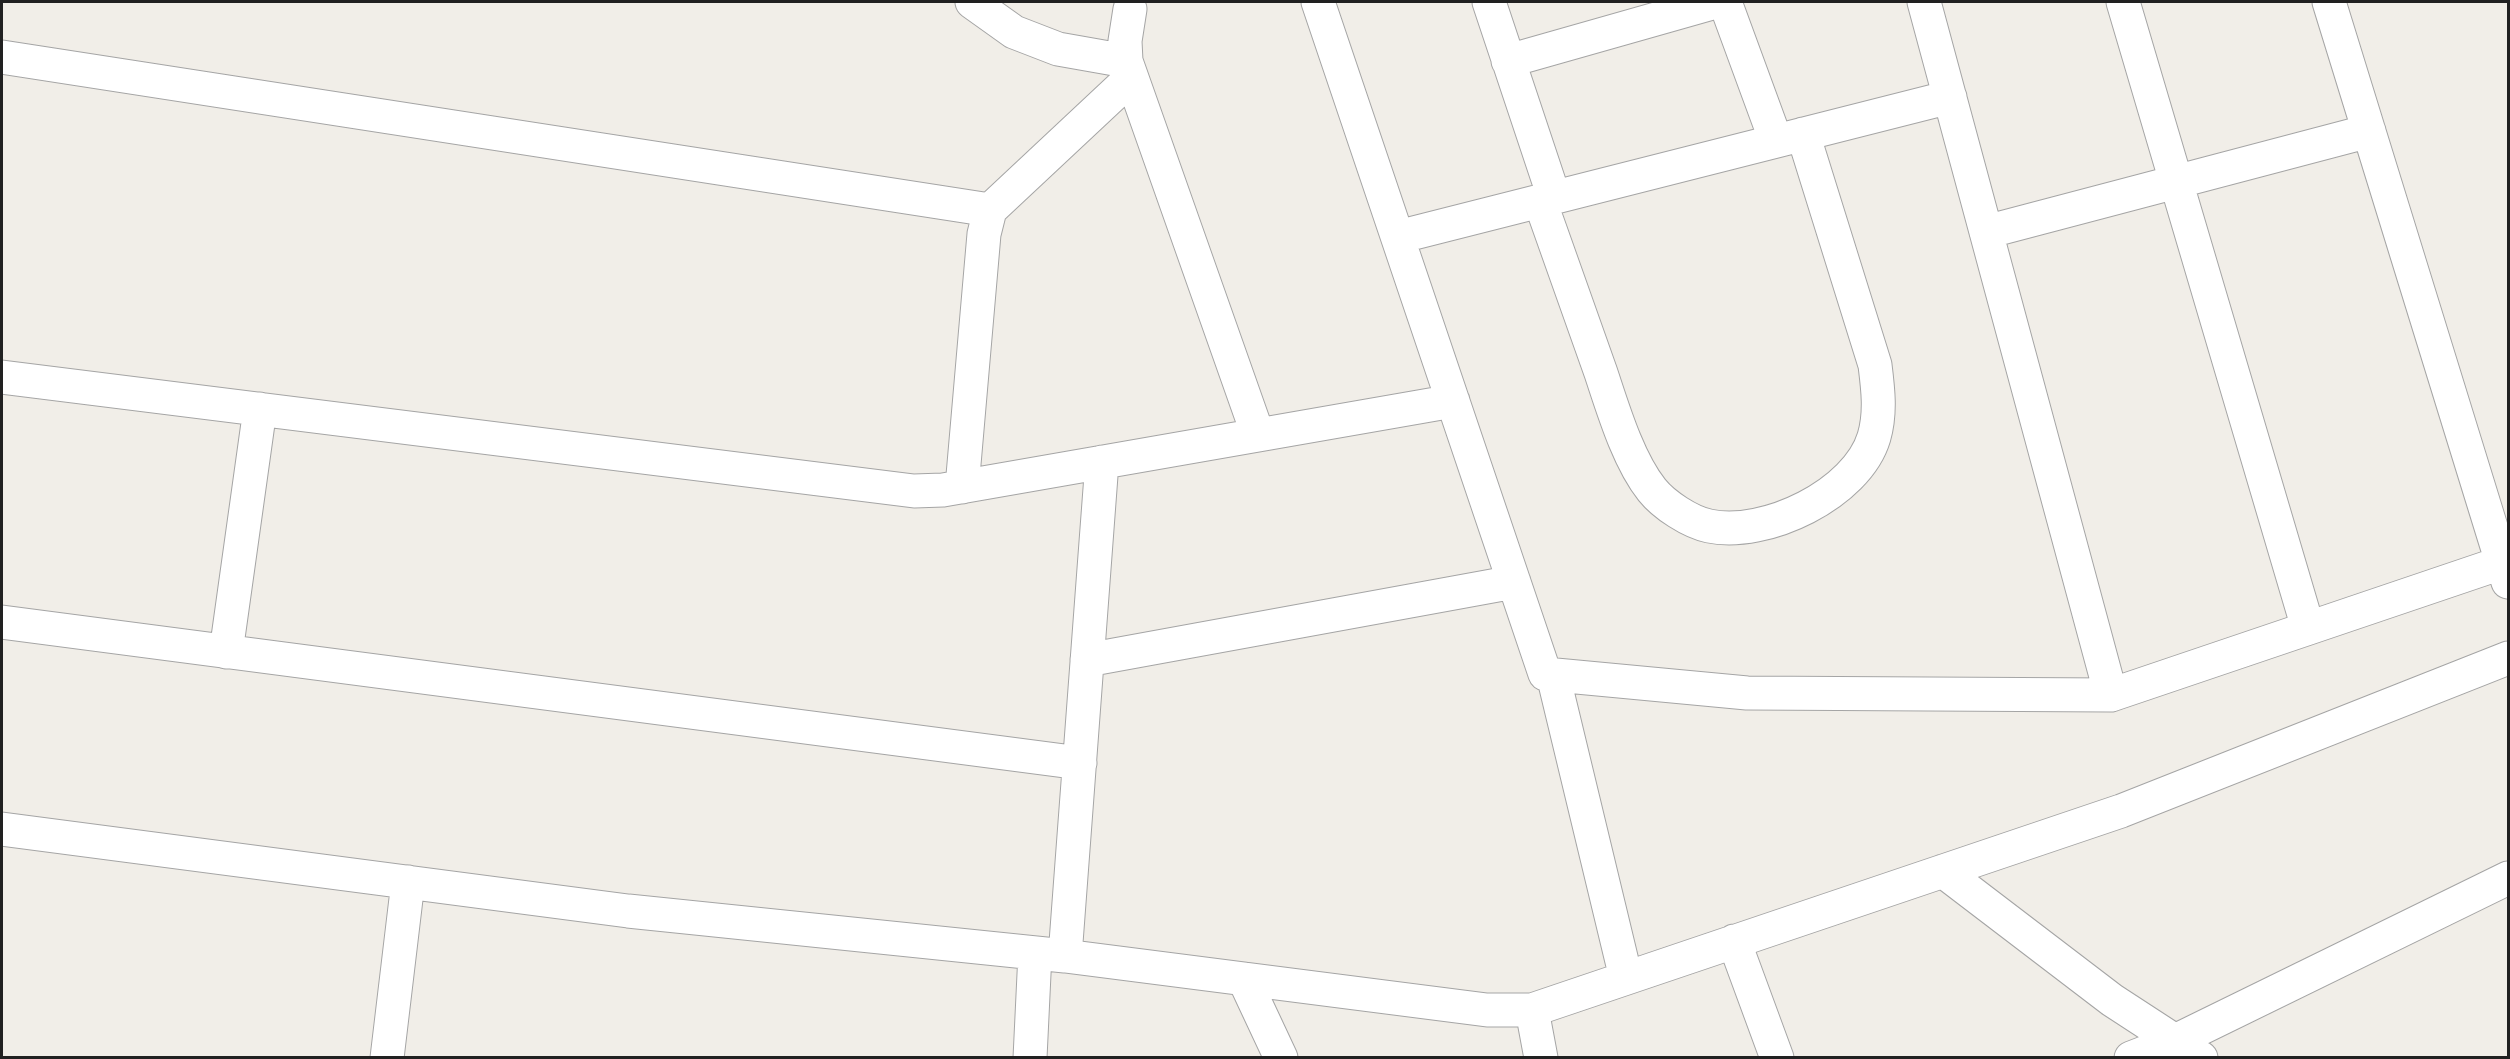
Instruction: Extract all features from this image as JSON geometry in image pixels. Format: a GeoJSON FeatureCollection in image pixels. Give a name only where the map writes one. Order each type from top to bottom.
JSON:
{"type":"FeatureCollection","features":[{"type":"Feature","properties":{"kind":"street"},"geometry":{"type":"LineString","coordinates":[[972,2],[1014,32],[1058,49],[1128,70]]}},
{"type":"Feature","properties":{"kind":"street"},"geometry":{"type":"LineString","coordinates":[[1318,2],[1545,674],[1747,693],[2111,695],[2308,628],[2505,572],[2329,2]]}},
{"type":"Feature","properties":{"kind":"street"},"geometry":{"type":"LineString","coordinates":[[1489,2],[1547,199],[1615,414],[1632,455],[1652,490],[1676,511],[1709,526],[1746,526],[1792,515],[1828,496],[1858,468],[1874,438],[1880,403],[1875,365],[1790,137],[1725,2]]}},
{"type":"Feature","properties":{"kind":"street"},"geometry":{"type":"LineString","coordinates":[[1508,61],[1716,2]]}},
{"type":"Feature","properties":{"kind":"street"},"geometry":{"type":"LineString","coordinates":[[1924,2],[2111,695]]}},
{"type":"Feature","properties":{"kind":"street"},"geometry":{"type":"LineString","coordinates":[[2123,2],[2308,628]]}},
{"type":"Feature","properties":{"kind":"street"},"geometry":{"type":"LineString","coordinates":[[1138,4],[1125,41],[1128,70],[1258,435]]}},
{"type":"Feature","properties":{"kind":"street"},"geometry":{"type":"LineString","coordinates":[[2,57],[990,210]]}},
{"type":"Feature","properties":{"kind":"street"},"geometry":{"type":"LineString","coordinates":[[962,487],[984,234],[990,210],[1128,70]]}},
{"type":"Feature","properties":{"kind":"street"},"geometry":{"type":"LineString","coordinates":[[1398,237],[1950,97]]}},
{"type":"Feature","properties":{"kind":"street"},"geometry":{"type":"LineString","coordinates":[[1986,232],[2369,131]]}},
{"type":"Feature","properties":{"kind":"street"},"geometry":{"type":"LineString","coordinates":[[2,376],[914,491],[962,487],[1453,400]]}},
{"type":"Feature","properties":{"kind":"street"},"geometry":{"type":"LineString","coordinates":[[226,652],[260,409]]}},
{"type":"Feature","properties":{"kind":"street"},"geometry":{"type":"LineString","coordinates":[[1030,1058],[1050,954],[1080,763],[1102,462]]}},
{"type":"Feature","properties":{"kind":"street"},"geometry":{"type":"LineString","coordinates":[[1087,660],[1514,582]]}},
{"type":"Feature","properties":{"kind":"street"},"geometry":{"type":"LineString","coordinates":[[2,622],[1080,763]]}},
{"type":"Feature","properties":{"kind":"street"},"geometry":{"type":"LineString","coordinates":[[2,829],[628,911],[1050,954],[1487,1010],[1532,1010],[2121,811],[2508,658]]}},
{"type":"Feature","properties":{"kind":"street"},"geometry":{"type":"LineString","coordinates":[[1553,675],[1626,978]]}},
{"type":"Feature","properties":{"kind":"street"},"geometry":{"type":"LineString","coordinates":[[1943,871],[2112,1000],[2188,1049]]}},
{"type":"Feature","properties":{"kind":"street"},"geometry":{"type":"LineString","coordinates":[[2131,1058],[2188,1049],[2508,878]]}},
{"type":"Feature","properties":{"kind":"street"},"geometry":{"type":"LineString","coordinates":[[387,1058],[408,882]]}},
{"type":"Feature","properties":{"kind":"street"},"geometry":{"type":"LineString","coordinates":[[1734,941],[1777,1058]]}},
{"type":"Feature","properties":{"kind":"street"},"geometry":{"type":"LineString","coordinates":[[1244,979],[1281,1058]]}},
{"type":"Feature","properties":{"kind":"street"},"geometry":{"type":"LineString","coordinates":[[1532,1010],[1541,1058]]}}]}
